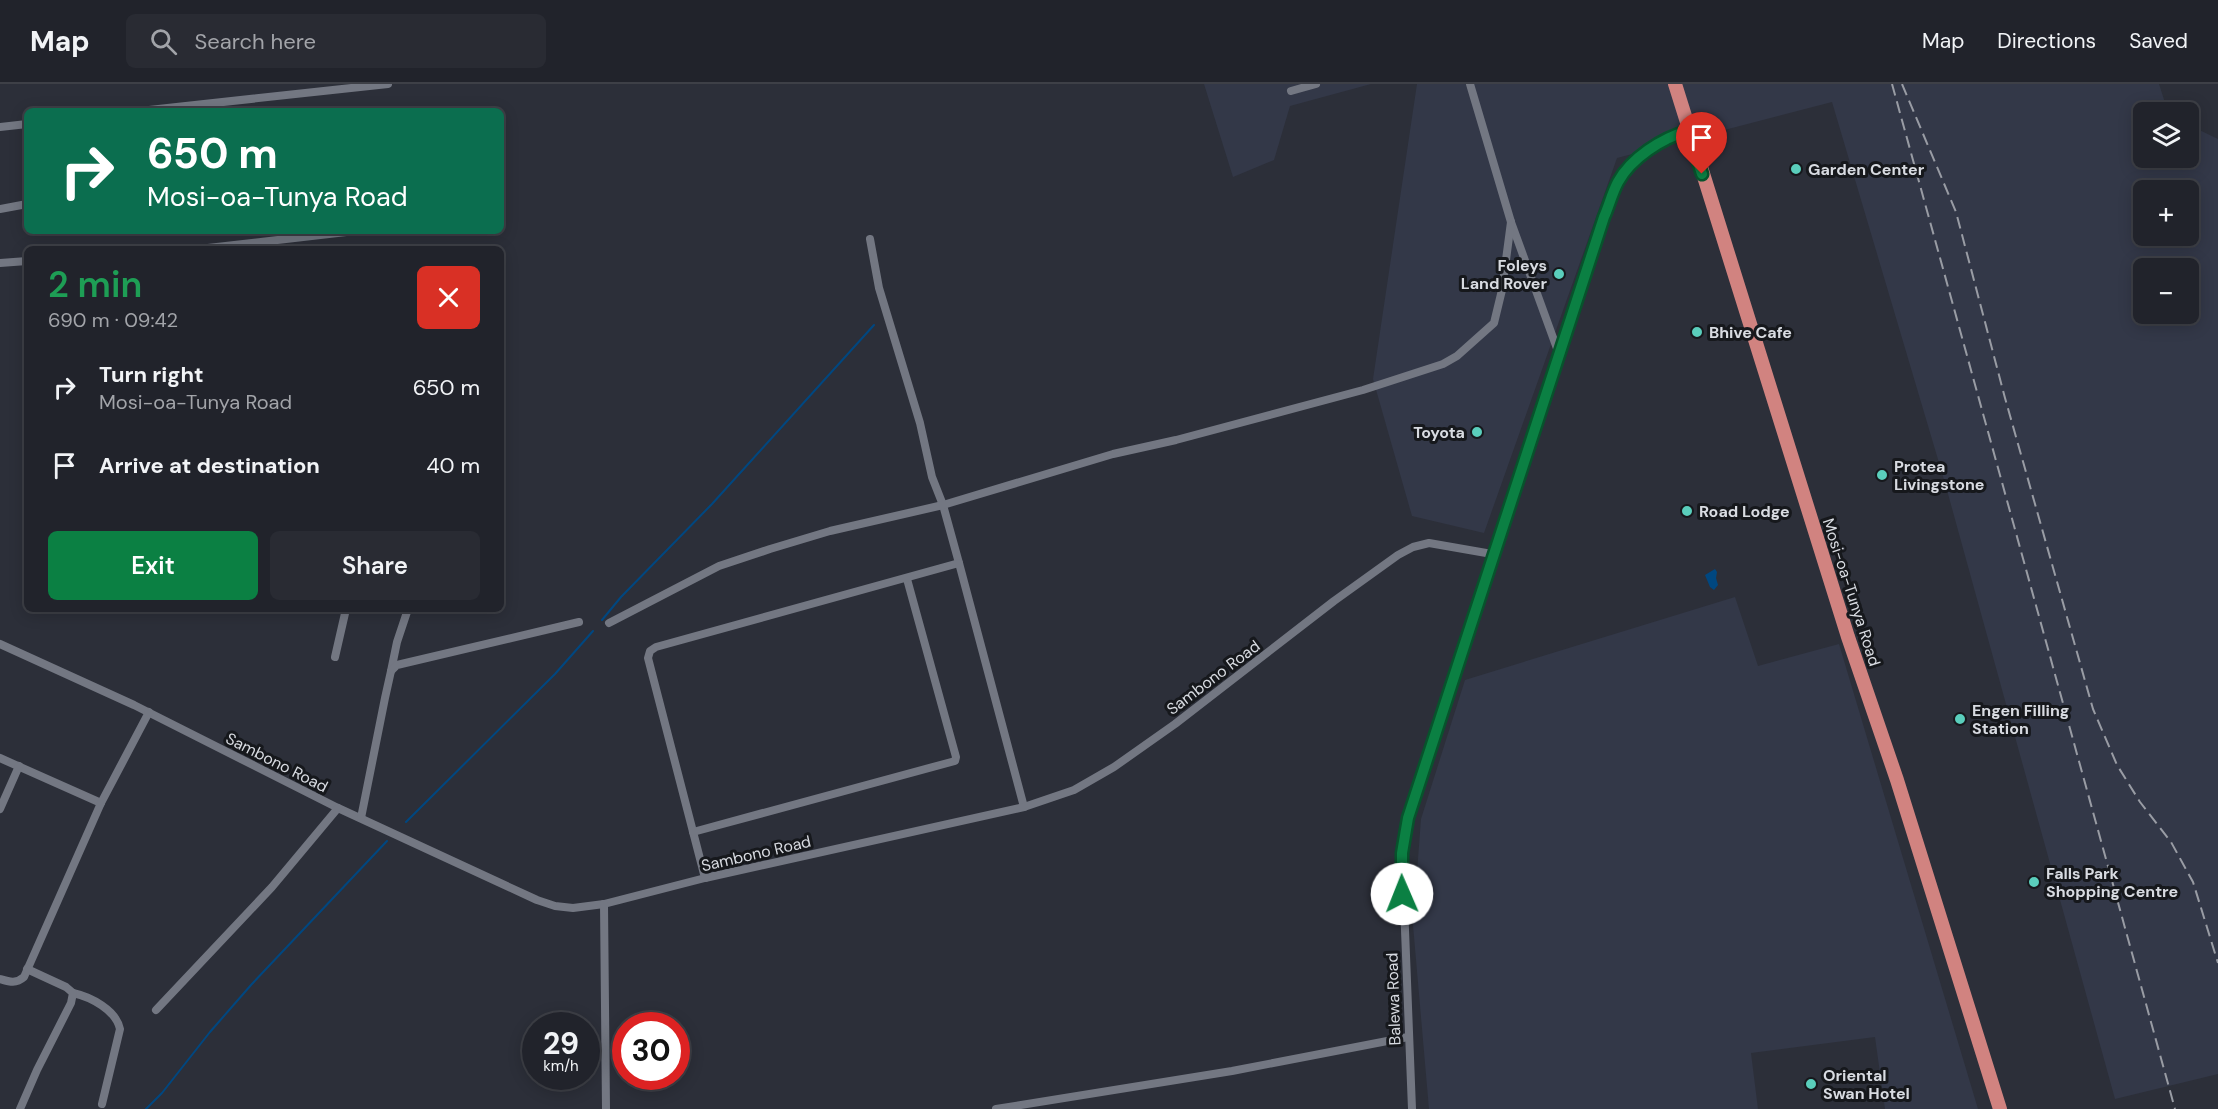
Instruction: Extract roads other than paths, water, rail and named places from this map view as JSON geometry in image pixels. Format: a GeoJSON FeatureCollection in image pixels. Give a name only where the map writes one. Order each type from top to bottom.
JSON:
{"type":"FeatureCollection","features":[{"type":"Feature","properties":{"kind":"highway","name":"Mosi-oa-Tunya Road"},"geometry":{"type":"LineString","coordinates":[[1675,84],[1848,637],[1897,780],[2000,1109]]}},
{"type":"Feature","properties":{"kind":"street"},"geometry":{"type":"LineString","coordinates":[[168,108],[388,84]]}},
{"type":"Feature","properties":{"kind":"street"},"geometry":{"type":"LineString","coordinates":[[1291,91],[1316,84]]}},
{"type":"Feature","properties":{"kind":"street"},"geometry":{"type":"LineString","coordinates":[[1470,84],[1511,222],[1559,354]]}},
{"type":"Feature","properties":{"kind":"street"},"geometry":{"type":"LineString","coordinates":[[0,127],[24,123]]}},
{"type":"Feature","properties":{"kind":"street","name":"Balewa Road"},"geometry":{"type":"LineString","coordinates":[[1412,1109],[1402,863],[1408,818],[1492,554],[1618,182],[1654,145],[1688,131]]}},
{"type":"Feature","properties":{"kind":"street"},"geometry":{"type":"LineString","coordinates":[[0,209],[24,205]]}},
{"type":"Feature","properties":{"kind":"street"},"geometry":{"type":"LineString","coordinates":[[609,623],[698,576],[736,559],[830,531],[943,505],[1113,454],[1176,440],[1363,390],[1443,364],[1457,356],[1494,322],[1502,290],[1511,222]]}},
{"type":"Feature","properties":{"kind":"street"},"geometry":{"type":"LineString","coordinates":[[225,246],[329,234]]}},
{"type":"Feature","properties":{"kind":"street"},"geometry":{"type":"LineString","coordinates":[[870,239],[879,288],[920,423],[932,477],[943,505],[1024,807]]}},
{"type":"Feature","properties":{"kind":"street"},"geometry":{"type":"LineString","coordinates":[[0,263],[24,261]]}},
{"type":"Feature","properties":{"kind":"street","name":"Sambono Road"},"geometry":{"type":"LineString","coordinates":[[0,644],[149,712],[338,808],[537,900],[555,906],[573,908],[604,903],[705,878],[1024,807],[1074,790],[1114,767],[1175,724],[1334,601],[1398,555],[1413,547],[1429,543],[1492,554]]}},
{"type":"Feature","properties":{"kind":"street"},"geometry":{"type":"LineString","coordinates":[[705,878],[648,658],[650,651],[656,647],[771,614],[907,579],[959,563]]}},
{"type":"Feature","properties":{"kind":"street"},"geometry":{"type":"LineString","coordinates":[[693,832],[955,761],[956,757],[907,579]]}},
{"type":"Feature","properties":{"kind":"street"},"geometry":{"type":"LineString","coordinates":[[335,657],[345,612]]}},
{"type":"Feature","properties":{"kind":"street"},"geometry":{"type":"LineString","coordinates":[[361,818],[397,642],[407,612]]}},
{"type":"Feature","properties":{"kind":"street"},"geometry":{"type":"LineString","coordinates":[[391,671],[397,665],[406,662],[579,622]]}},
{"type":"Feature","properties":{"kind":"street"},"geometry":{"type":"LineString","coordinates":[[0,979],[19,982],[24,977],[101,803],[149,712]]}},
{"type":"Feature","properties":{"kind":"street"},"geometry":{"type":"LineString","coordinates":[[0,758],[101,803]]}},
{"type":"Feature","properties":{"kind":"street"},"geometry":{"type":"LineString","coordinates":[[0,809],[20,766]]}},
{"type":"Feature","properties":{"kind":"street"},"geometry":{"type":"LineString","coordinates":[[156,1010],[272,887],[338,808]]}},
{"type":"Feature","properties":{"kind":"street"},"geometry":{"type":"LineString","coordinates":[[604,903],[606,1109]]}},
{"type":"Feature","properties":{"kind":"street"},"geometry":{"type":"LineString","coordinates":[[27,969],[81,995],[113,1013],[118,1020],[120,1029],[102,1104]]}},
{"type":"Feature","properties":{"kind":"street"},"geometry":{"type":"LineString","coordinates":[[20,1109],[71,1003],[73,993]]}},
{"type":"Feature","properties":{"kind":"street"},"geometry":{"type":"LineString","coordinates":[[996,1109],[1232,1071],[1408,1037]]}},
{"type":"Feature","properties":{"kind":"water"},"geometry":{"type":"Polygon","coordinates":[[[1715,569],[1718,585],[1714,590],[1710,587],[1705,575],[1715,569]]]}},
{"type":"Feature","properties":{"kind":"waterway"},"geometry":{"type":"LineString","coordinates":[[602,620],[621,597],[712,504],[874,325]]}},
{"type":"Feature","properties":{"kind":"waterway"},"geometry":{"type":"LineString","coordinates":[[406,822],[555,674],[593,631]]}},
{"type":"Feature","properties":{"kind":"waterway"},"geometry":{"type":"LineString","coordinates":[[146,1109],[162,1093],[251,985],[387,841]]}},
{"type":"Feature","properties":{"kind":"railway"},"geometry":{"type":"LineString","coordinates":[[1892,84],[2175,1109]]}},
{"type":"Feature","properties":{"kind":"railway"},"geometry":{"type":"LineString","coordinates":[[1902,84],[1956,212],[2005,398],[2093,709],[2117,765],[2140,802],[2171,842],[2193,882],[2218,963]]}},
{"type":"Feature","properties":{"kind":"place","name":"Garden Center"},"geometry":{"type":"Point","coordinates":[1796,169]}},
{"type":"Feature","properties":{"kind":"place","name":"Foleys Land Rover"},"geometry":{"type":"Point","coordinates":[1559,274]}},
{"type":"Feature","properties":{"kind":"place","name":"Bhive Cafe"},"geometry":{"type":"Point","coordinates":[1697,332]}},
{"type":"Feature","properties":{"kind":"place","name":"Toyota"},"geometry":{"type":"Point","coordinates":[1477,432]}},
{"type":"Feature","properties":{"kind":"place","name":"Protea Livingstone"},"geometry":{"type":"Point","coordinates":[1882,475]}},
{"type":"Feature","properties":{"kind":"place","name":"Road Lodge"},"geometry":{"type":"Point","coordinates":[1687,511]}},
{"type":"Feature","properties":{"kind":"place","name":"Engen Filling Station"},"geometry":{"type":"Point","coordinates":[1960,719]}},
{"type":"Feature","properties":{"kind":"place","name":"Falls Park Shopping Centre"},"geometry":{"type":"Point","coordinates":[2034,882]}},
{"type":"Feature","properties":{"kind":"place","name":"Oriental Swan Hotel"},"geometry":{"type":"Point","coordinates":[1811,1084]}}]}
